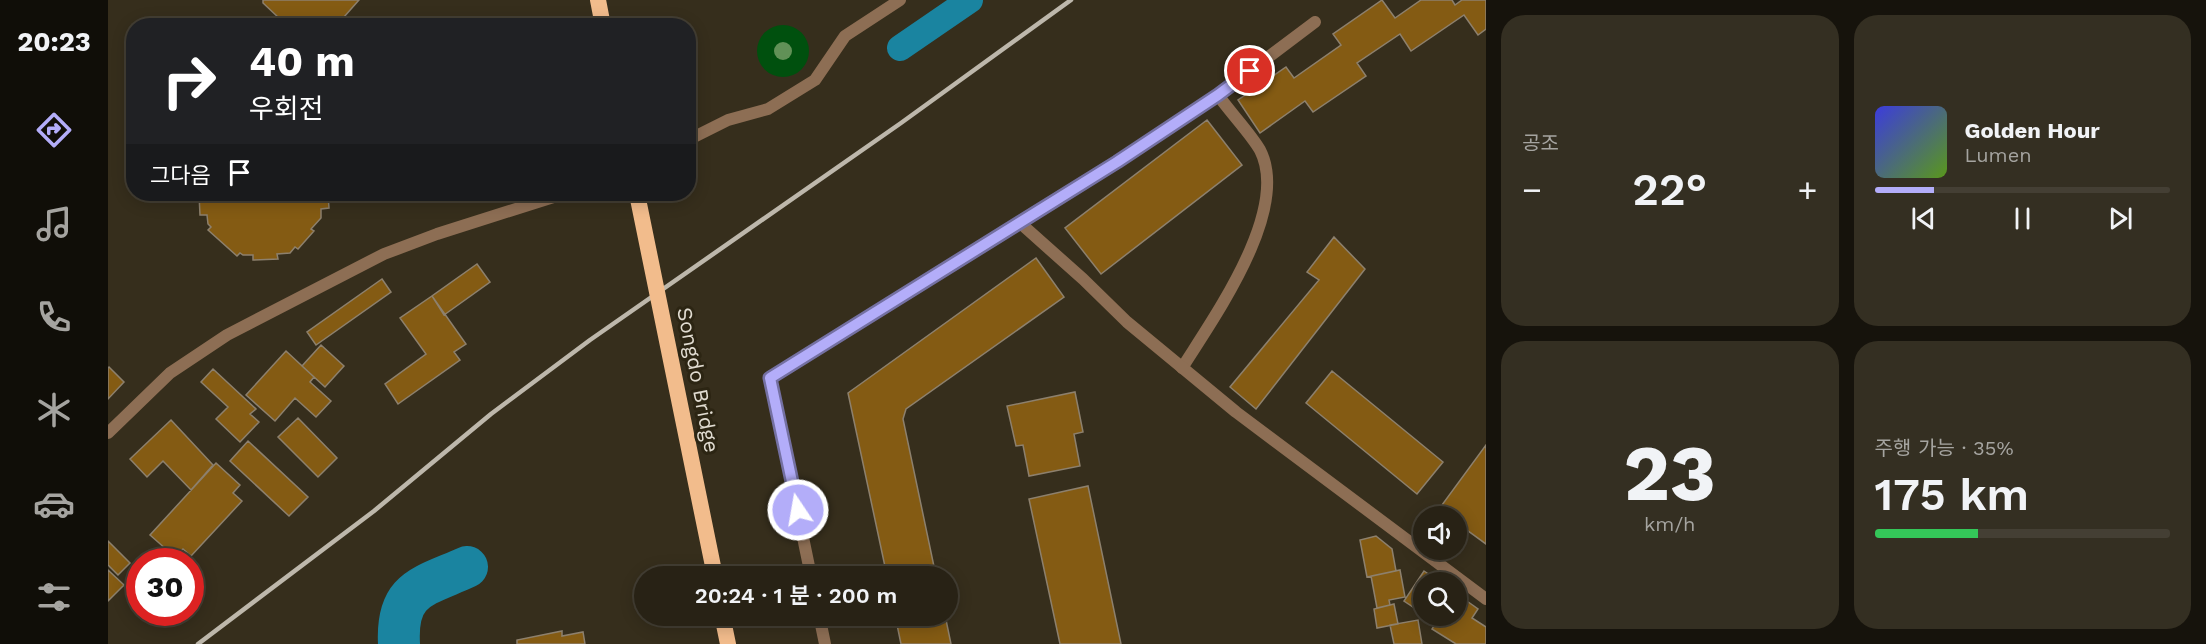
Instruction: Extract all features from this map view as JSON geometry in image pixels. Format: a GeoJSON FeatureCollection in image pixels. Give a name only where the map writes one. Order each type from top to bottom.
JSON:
{"type":"FeatureCollection","features":[{"type":"Feature","properties":{"kind":"highway"},"geometry":{"type":"LineString","coordinates":[[598,0],[601,18]]}},
{"type":"Feature","properties":{"kind":"highway","name":"Songdo Bridge"},"geometry":{"type":"LineString","coordinates":[[638,201],[713,566]]}},
{"type":"Feature","properties":{"kind":"highway"},"geometry":{"type":"LineString","coordinates":[[724,626],[728,644]]}},
{"type":"Feature","properties":{"kind":"street"},"geometry":{"type":"LineString","coordinates":[[696,136],[728,120],[768,109],[815,80],[845,36],[900,0]]}},
{"type":"Feature","properties":{"kind":"street"},"geometry":{"type":"LineString","coordinates":[[809,566],[770,378],[1117,162],[1218,95],[1315,22]]}},
{"type":"Feature","properties":{"kind":"street"},"geometry":{"type":"LineString","coordinates":[[1182,368],[1246,260],[1263,217],[1267,174],[1260,150],[1218,95]]}},
{"type":"Feature","properties":{"kind":"street"},"geometry":{"type":"LineString","coordinates":[[108,433],[170,373],[227,335],[384,254],[437,234],[541,201]]}},
{"type":"Feature","properties":{"kind":"street"},"geometry":{"type":"LineString","coordinates":[[1019,222],[1128,322],[1236,412],[1486,599]]}},
{"type":"Feature","properties":{"kind":"street"},"geometry":{"type":"LineString","coordinates":[[821,626],[825,644]]}},
{"type":"Feature","properties":{"kind":"green space"},"geometry":{"type":"Polygon","coordinates":[[[778,25],[788,25],[802,32],[809,51],[802,70],[788,77],[778,77],[768,73],[761,66],[757,56],[757,46],[761,36],[768,29],[778,25]]]}},
{"type":"Feature","properties":{"kind":"building"},"geometry":{"type":"Polygon","coordinates":[[[263,0],[359,0],[343,18],[279,18],[263,3],[263,0]]]}},
{"type":"Feature","properties":{"kind":"building"},"geometry":{"type":"Polygon","coordinates":[[[1382,0],[1395,18],[1421,0],[1452,0],[1455,5],[1462,0],[1486,0],[1486,29],[1478,35],[1464,15],[1411,51],[1400,34],[1357,63],[1366,76],[1313,112],[1305,101],[1260,133],[1238,100],[1286,67],[1294,78],[1341,45],[1333,34],[1382,0]]]}},
{"type":"Feature","properties":{"kind":"building"},"geometry":{"type":"Polygon","coordinates":[[[1207,120],[1242,165],[1101,274],[1065,228],[1207,120]]]}},
{"type":"Feature","properties":{"kind":"building"},"geometry":{"type":"Polygon","coordinates":[[[199,201],[328,201],[329,208],[321,209],[321,218],[311,229],[314,231],[298,249],[295,247],[290,253],[277,254],[278,259],[253,260],[253,255],[240,253],[237,256],[208,230],[211,227],[208,224],[207,215],[200,215],[199,201]]]}},
{"type":"Feature","properties":{"kind":"building"},"geometry":{"type":"Polygon","coordinates":[[[1334,237],[1365,269],[1256,409],[1230,387],[1319,280],[1307,272],[1334,237]]]}},
{"type":"Feature","properties":{"kind":"building"},"geometry":{"type":"Polygon","coordinates":[[[1036,258],[1064,297],[906,409],[903,419],[934,566],[885,566],[848,393],[1036,258]]]}},
{"type":"Feature","properties":{"kind":"building"},"geometry":{"type":"Polygon","coordinates":[[[477,264],[490,282],[444,315],[432,296],[477,264]]]}},
{"type":"Feature","properties":{"kind":"building"},"geometry":{"type":"Polygon","coordinates":[[[382,279],[391,292],[316,345],[307,332],[382,279]]]}},
{"type":"Feature","properties":{"kind":"building"},"geometry":{"type":"Polygon","coordinates":[[[432,296],[466,344],[454,352],[460,360],[398,404],[385,384],[426,354],[400,318],[432,296]]]}},
{"type":"Feature","properties":{"kind":"building"},"geometry":{"type":"Polygon","coordinates":[[[321,345],[344,366],[325,387],[302,366],[321,345]]]}},
{"type":"Feature","properties":{"kind":"building"},"geometry":{"type":"Polygon","coordinates":[[[286,351],[314,377],[310,382],[331,401],[316,417],[295,398],[275,421],[246,395],[286,351]]]}},
{"type":"Feature","properties":{"kind":"building"},"geometry":{"type":"Polygon","coordinates":[[[108,368],[124,382],[108,399],[108,368]]]}},
{"type":"Feature","properties":{"kind":"building"},"geometry":{"type":"Polygon","coordinates":[[[213,369],[256,409],[250,414],[259,422],[240,442],[216,419],[228,407],[201,382],[213,369]]]}},
{"type":"Feature","properties":{"kind":"building"},"geometry":{"type":"Polygon","coordinates":[[[1332,371],[1443,462],[1417,494],[1306,403],[1332,371]]]}},
{"type":"Feature","properties":{"kind":"building"},"geometry":{"type":"Polygon","coordinates":[[[1075,392],[1083,432],[1074,434],[1080,466],[1029,476],[1023,445],[1016,446],[1007,406],[1075,392]]]}},
{"type":"Feature","properties":{"kind":"building"},"geometry":{"type":"Polygon","coordinates":[[[298,418],[337,458],[318,477],[278,437],[298,418]]]}},
{"type":"Feature","properties":{"kind":"building"},"geometry":{"type":"Polygon","coordinates":[[[171,420],[213,465],[191,490],[163,461],[147,477],[130,459],[171,420]]]}},
{"type":"Feature","properties":{"kind":"building"},"geometry":{"type":"Polygon","coordinates":[[[248,441],[308,497],[289,516],[230,461],[248,441]]]}},
{"type":"Feature","properties":{"kind":"building"},"geometry":{"type":"Polygon","coordinates":[[[1486,445],[1486,544],[1467,530],[1467,506],[1441,506],[1486,445]]]}},
{"type":"Feature","properties":{"kind":"building"},"geometry":{"type":"Polygon","coordinates":[[[216,463],[240,485],[233,493],[242,501],[198,548],[165,548],[150,535],[216,463]]]}},
{"type":"Feature","properties":{"kind":"building"},"geometry":{"type":"Polygon","coordinates":[[[1088,486],[1121,644],[1060,644],[1029,499],[1088,486]]]}},
{"type":"Feature","properties":{"kind":"building"},"geometry":{"type":"Polygon","coordinates":[[[1376,536],[1392,549],[1396,571],[1367,577],[1360,540],[1376,536]]]}},
{"type":"Feature","properties":{"kind":"building"},"geometry":{"type":"Polygon","coordinates":[[[108,541],[126,559],[126,567],[118,575],[108,565],[108,541]]]}},
{"type":"Feature","properties":{"kind":"building"},"geometry":{"type":"Polygon","coordinates":[[[108,570],[124,585],[108,601],[108,570]]]}},
{"type":"Feature","properties":{"kind":"building"},"geometry":{"type":"Polygon","coordinates":[[[1400,570],[1405,597],[1389,600],[1390,605],[1377,608],[1371,576],[1400,570]]]}},
{"type":"Feature","properties":{"kind":"building"},"geometry":{"type":"Polygon","coordinates":[[[1413,588],[1413,607],[1404,601],[1413,588]]]}},
{"type":"Feature","properties":{"kind":"building"},"geometry":{"type":"Polygon","coordinates":[[[1467,601],[1478,609],[1472,618],[1486,627],[1486,644],[1456,644],[1432,629],[1434,626],[1467,626],[1467,601]]]}},
{"type":"Feature","properties":{"kind":"building"},"geometry":{"type":"Polygon","coordinates":[[[1394,604],[1398,624],[1377,628],[1374,609],[1394,604]]]}},
{"type":"Feature","properties":{"kind":"building"},"geometry":{"type":"Polygon","coordinates":[[[1413,621],[1413,626],[1419,626],[1422,644],[1394,644],[1390,625],[1413,621]]]}},
{"type":"Feature","properties":{"kind":"building"},"geometry":{"type":"Polygon","coordinates":[[[897,626],[947,626],[951,644],[901,644],[897,626]]]}},
{"type":"Feature","properties":{"kind":"building"},"geometry":{"type":"Polygon","coordinates":[[[562,631],[562,636],[583,632],[585,644],[517,644],[517,640],[562,631]]]}},
{"type":"Feature","properties":{"kind":"waterway"},"geometry":{"type":"LineString","coordinates":[[900,48],[970,0]]}},
{"type":"Feature","properties":{"kind":"waterway"},"geometry":{"type":"LineString","coordinates":[[399,644],[402,611],[415,592],[425,585],[467,567]]}},
{"type":"Feature","properties":{"kind":"railway"},"geometry":{"type":"LineString","coordinates":[[198,644],[374,511],[491,414],[590,340],[901,123],[1071,0]]}},
{"type":"Feature","properties":{"kind":"route"},"geometry":{"type":"LineString","coordinates":[[798,510],[770,378],[1117,162],[1250,71]]}}]}
